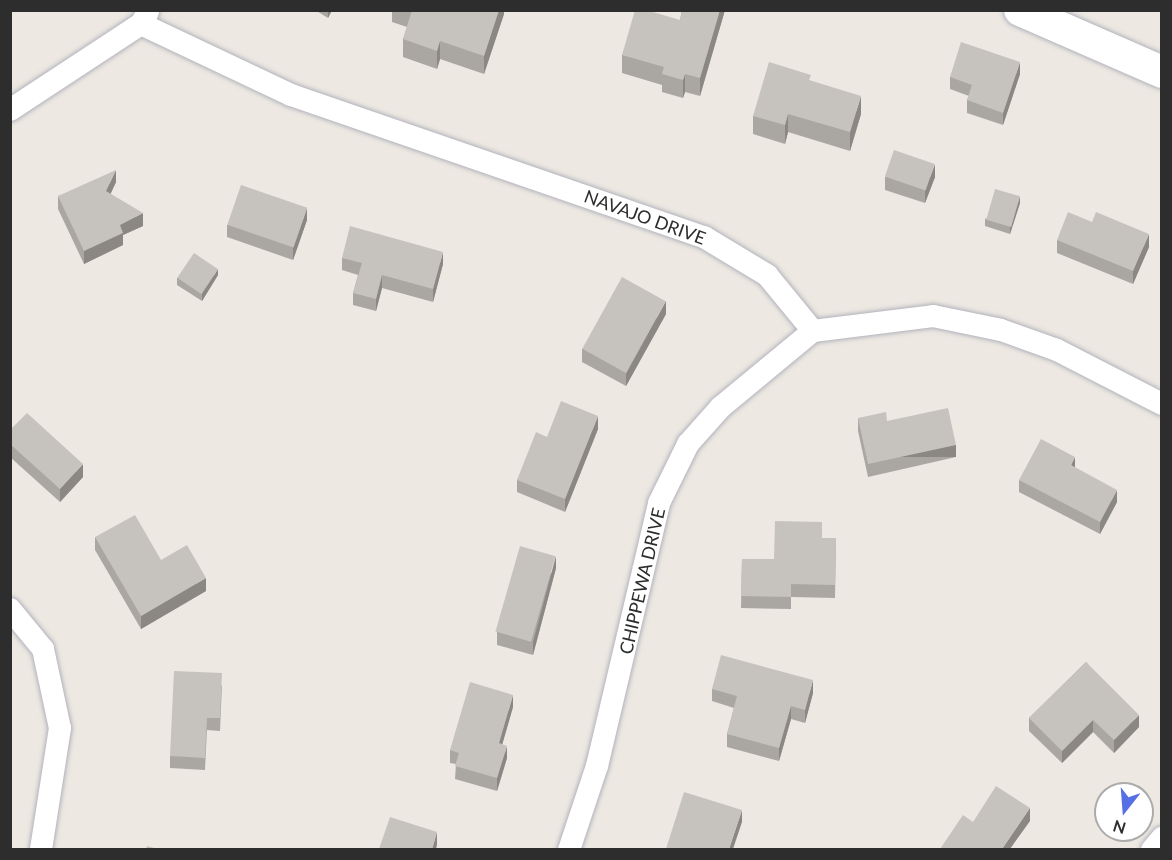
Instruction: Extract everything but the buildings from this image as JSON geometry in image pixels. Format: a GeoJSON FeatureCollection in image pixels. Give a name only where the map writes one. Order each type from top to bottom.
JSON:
{"type":"FeatureCollection","features":[{"type":"Feature","properties":{"kind":"main road"},"geometry":{"type":"LineString","coordinates":[[1020,10],[1161,72]]}},
{"type":"Feature","properties":{"kind":"street"},"geometry":{"type":"LineString","coordinates":[[10,110],[145,17]]}},
{"type":"Feature","properties":{"kind":"street","name":"NAVAJO DRIVE"},"geometry":{"type":"LineString","coordinates":[[145,17],[291,95],[704,237],[767,274],[813,331]]}},
{"type":"Feature","properties":{"kind":"street"},"geometry":{"type":"LineString","coordinates":[[813,331],[933,316],[1001,330],[1056,350],[1161,404]]}},
{"type":"Feature","properties":{"kind":"street","name":"CHIPPEWA DRIVE"},"geometry":{"type":"LineString","coordinates":[[569,849],[597,766],[659,503],[688,444],[721,407],[813,331]]}},
{"type":"Feature","properties":{"kind":"street"},"geometry":{"type":"LineString","coordinates":[[10,609],[43,649],[60,728],[41,849]]}},
{"type":"Feature","properties":{"kind":"street"},"geometry":{"type":"LineString","coordinates":[[1152,849],[1161,838]]}}]}
